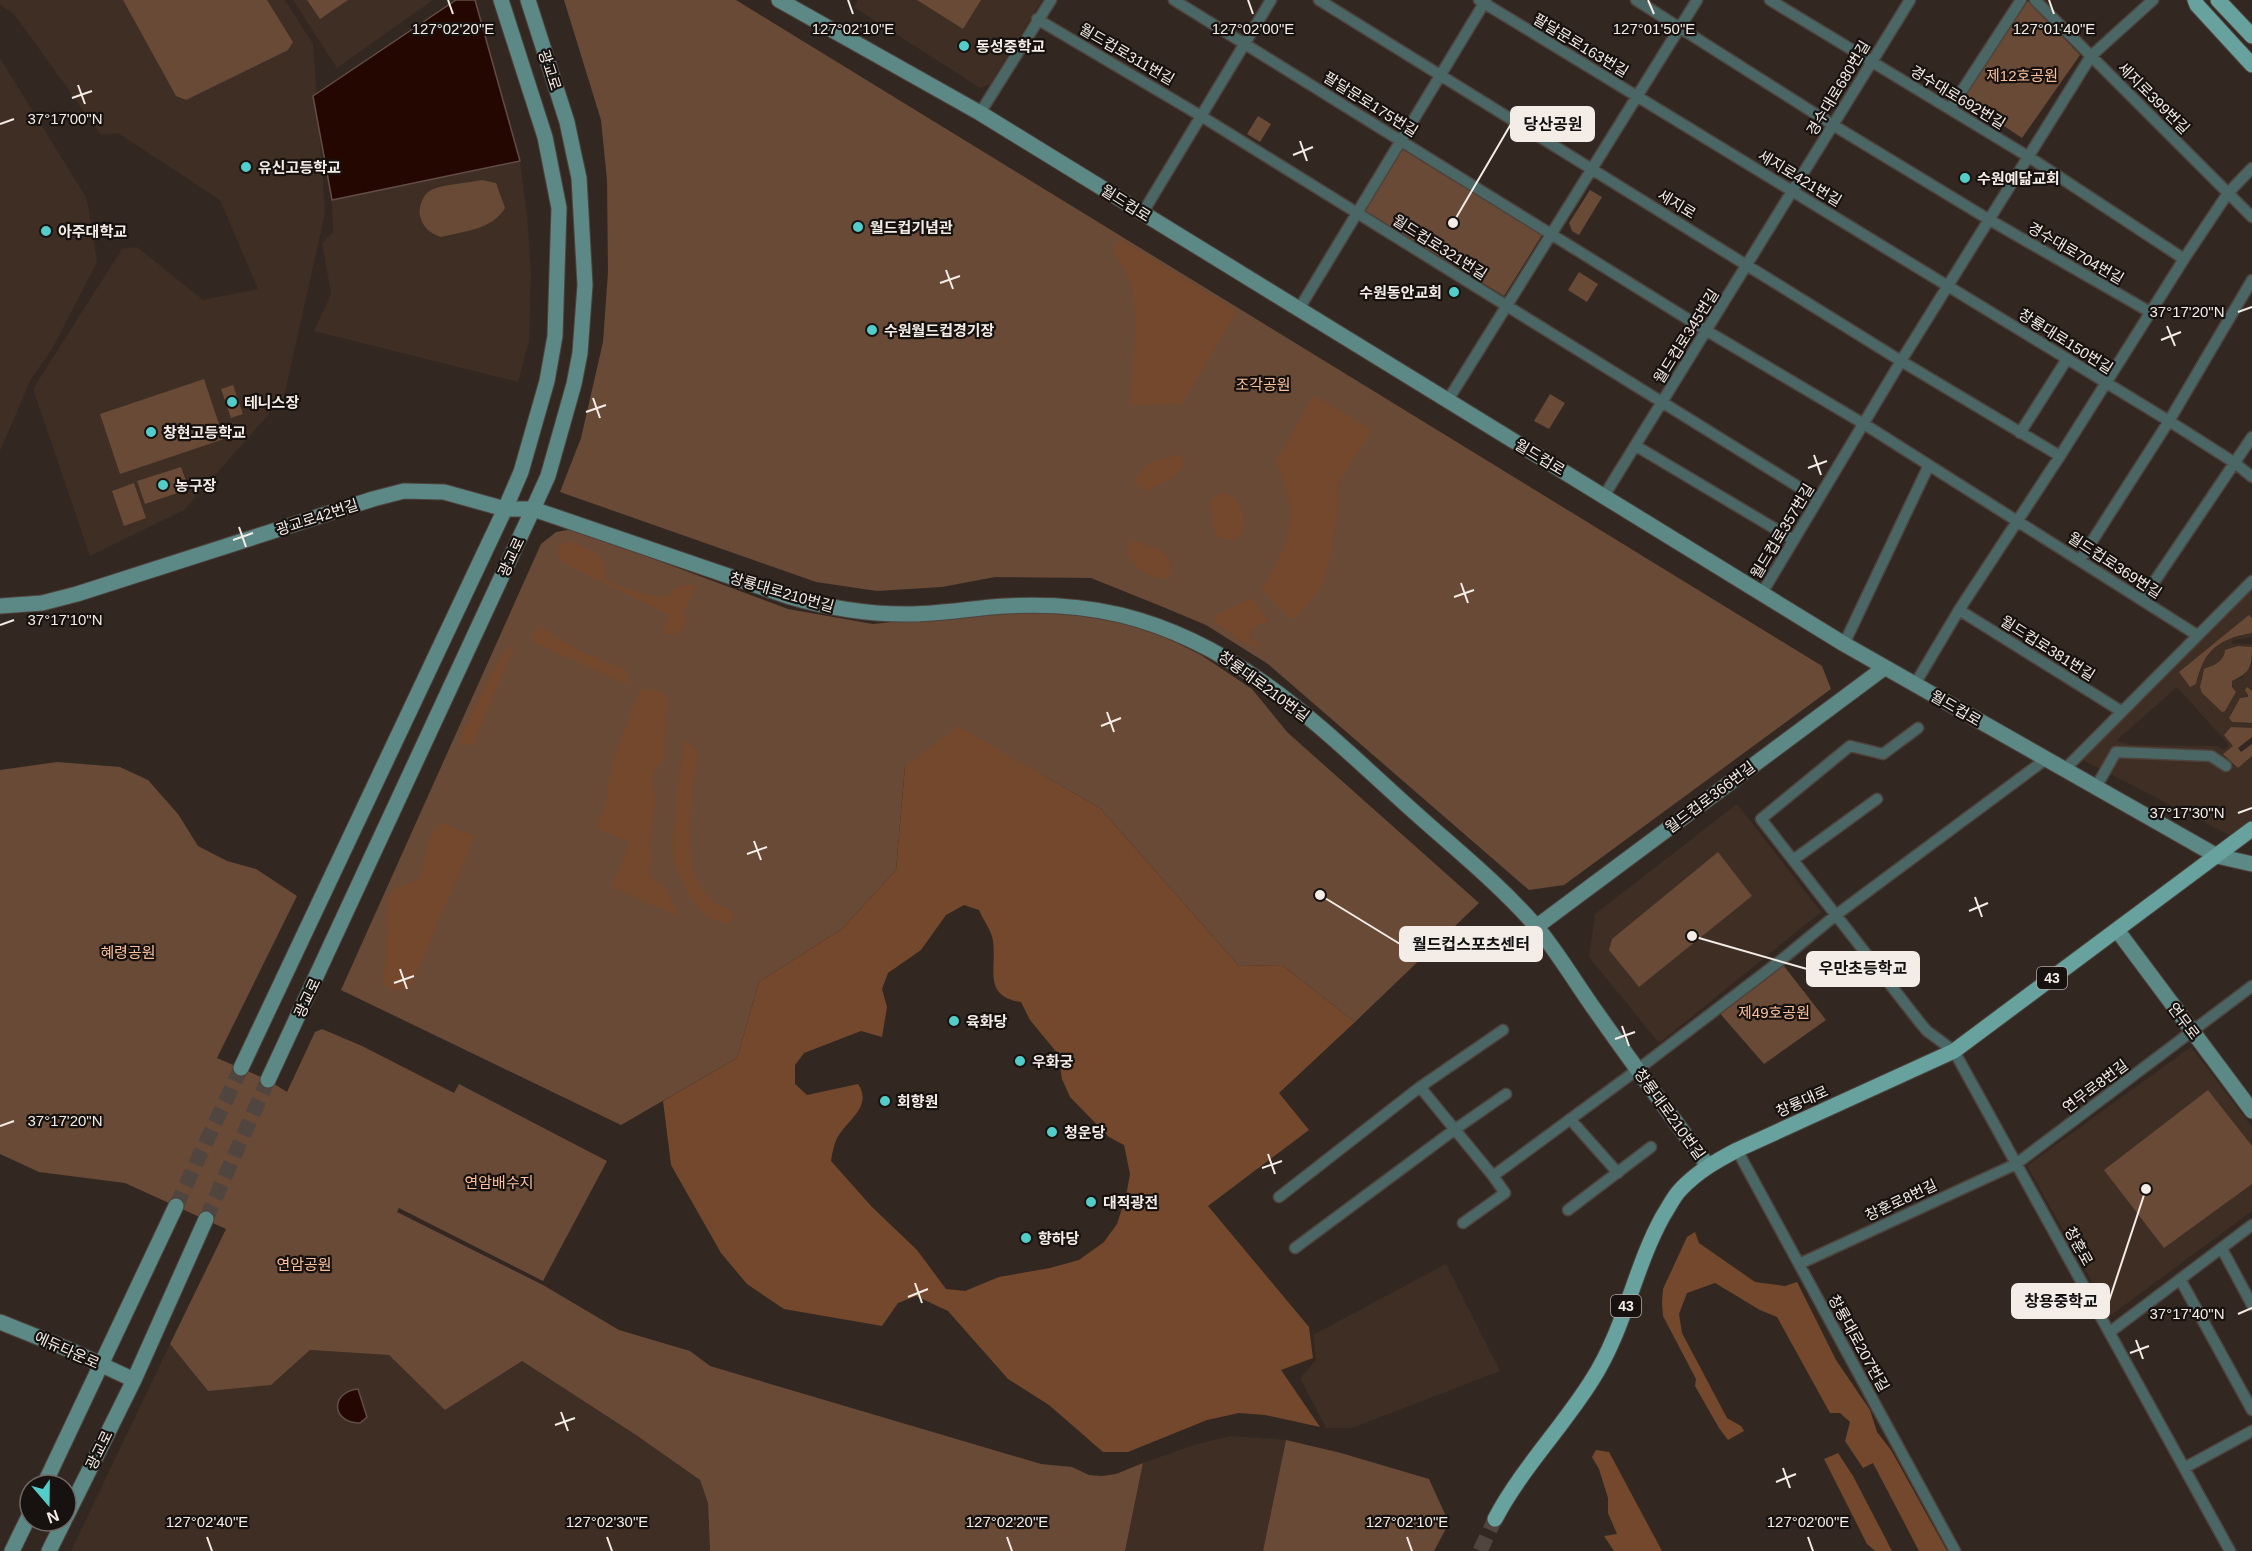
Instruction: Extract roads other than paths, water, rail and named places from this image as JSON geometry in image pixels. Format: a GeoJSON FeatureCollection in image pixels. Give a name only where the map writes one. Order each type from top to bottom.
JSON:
{"type":"FeatureCollection","features":[{"type":"Feature","properties":{"kind":"main road"},"geometry":{"type":"LineString","coordinates":[[2195,0],[2252,65]]}},
{"type":"Feature","properties":{"kind":"main road"},"geometry":{"type":"LineString","coordinates":[[2202,0],[2252,53]]}},
{"type":"Feature","properties":{"kind":"main road"},"geometry":{"type":"LineString","coordinates":[[2218,0],[2252,36]]}},
{"type":"Feature","properties":{"kind":"main road"},"geometry":{"type":"LineString","coordinates":[[2229,0],[2252,25]]}},
{"type":"Feature","properties":{"kind":"main road","name":"창룡대로"},"geometry":{"type":"LineString","coordinates":[[1495,1519],[1522,1473],[1578,1400],[1604,1360],[1644,1256],[1679,1191],[1708,1166],[1737,1150],[1954,1051],[2252,829]]}},
{"type":"Feature","properties":{"kind":"street","name":"광교로"},"geometry":{"type":"LineString","coordinates":[[241,1068],[505,509],[521,472],[547,381],[555,336],[560,208],[545,137],[501,0]]}},
{"type":"Feature","properties":{"kind":"street","name":"광교로"},"geometry":{"type":"LineString","coordinates":[[268,1080],[548,476],[574,384],[580,353],[585,285],[579,177],[567,122],[528,0]]}},
{"type":"Feature","properties":{"kind":"street","name":"월드컵로"},"geometry":{"type":"LineString","coordinates":[[779,0],[980,113],[1884,668],[2217,856],[2252,864]]}},
{"type":"Feature","properties":{"kind":"street"},"geometry":{"type":"LineString","coordinates":[[980,113],[1051,0]]}},
{"type":"Feature","properties":{"kind":"street","name":"팔달문로175번길"},"geometry":{"type":"LineString","coordinates":[[1174,0],[1552,233]]}},
{"type":"Feature","properties":{"kind":"street"},"geometry":{"type":"LineString","coordinates":[[1142,214],[1271,0]]}},
{"type":"Feature","properties":{"kind":"street"},"geometry":{"type":"LineString","coordinates":[[1319,0],[1591,170]]}},
{"type":"Feature","properties":{"kind":"street"},"geometry":{"type":"LineString","coordinates":[[1636,0],[1833,125],[1988,219]]}},
{"type":"Feature","properties":{"kind":"street"},"geometry":{"type":"LineString","coordinates":[[1449,400],[1697,0]]}},
{"type":"Feature","properties":{"kind":"street"},"geometry":{"type":"LineString","coordinates":[[1770,0],[1870,63]]}},
{"type":"Feature","properties":{"kind":"street","name":"경수대로680번길"},"geometry":{"type":"LineString","coordinates":[[1794,191],[1910,0]]}},
{"type":"Feature","properties":{"kind":"street"},"geometry":{"type":"LineString","coordinates":[[1950,109],[2021,0]]}},
{"type":"Feature","properties":{"kind":"street","name":"세지로399번길"},"geometry":{"type":"LineString","coordinates":[[2035,0],[2252,217]]}},
{"type":"Feature","properties":{"kind":"street"},"geometry":{"type":"LineString","coordinates":[[1947,285],[2030,157],[2091,56],[2153,0]]}},
{"type":"Feature","properties":{"kind":"street","name":"월드컵로"},"geometry":{"type":"LineString","coordinates":[[802,1],[837,32]]}},
{"type":"Feature","properties":{"kind":"street"},"geometry":{"type":"LineString","coordinates":[[1299,309],[1483,1]]}},
{"type":"Feature","properties":{"kind":"street","name":"팔달문로163번길"},"geometry":{"type":"LineString","coordinates":[[1483,1],[1637,96]]}},
{"type":"Feature","properties":{"kind":"street","name":"월드컵로311번길"},"geometry":{"type":"LineString","coordinates":[[1037,19],[1202,116],[1357,213]]}},
{"type":"Feature","properties":{"kind":"street","name":"경수대로692번길"},"geometry":{"type":"LineString","coordinates":[[1870,63],[2030,157]]}},
{"type":"Feature","properties":{"kind":"street","name":"세지로421번길"},"geometry":{"type":"LineString","coordinates":[[1637,96],[1947,285]]}},
{"type":"Feature","properties":{"kind":"street"},"geometry":{"type":"LineString","coordinates":[[2030,157],[2184,259]]}},
{"type":"Feature","properties":{"kind":"street"},"geometry":{"type":"LineString","coordinates":[[1915,684],[1959,610],[2060,456],[2184,259],[2228,193],[2252,168]]}},
{"type":"Feature","properties":{"kind":"street","name":"세지로"},"geometry":{"type":"LineString","coordinates":[[1591,170],[1748,265]]}},
{"type":"Feature","properties":{"kind":"street","name":"월드컵로345번길"},"geometry":{"type":"LineString","coordinates":[[1604,495],[1794,191]]}},
{"type":"Feature","properties":{"kind":"street","name":"월드컵로321번길"},"geometry":{"type":"LineString","coordinates":[[1357,213],[1506,306]]}},
{"type":"Feature","properties":{"kind":"street","name":"경수대로704번길"},"geometry":{"type":"LineString","coordinates":[[1988,219],[2150,312]]}},
{"type":"Feature","properties":{"kind":"street"},"geometry":{"type":"LineString","coordinates":[[1552,233],[1707,331],[1864,424]]}},
{"type":"Feature","properties":{"kind":"street"},"geometry":{"type":"LineString","coordinates":[[1748,265],[1901,361],[2060,456]]}},
{"type":"Feature","properties":{"kind":"street"},"geometry":{"type":"LineString","coordinates":[[2080,560],[2169,422],[2252,280]]}},
{"type":"Feature","properties":{"kind":"street","name":"창룡대로150번길"},"geometry":{"type":"LineString","coordinates":[[1947,285],[2235,463],[2252,477]]}},
{"type":"Feature","properties":{"kind":"street","name":"월드컵로357번길"},"geometry":{"type":"LineString","coordinates":[[1762,593],[1947,285]]}},
{"type":"Feature","properties":{"kind":"street"},"geometry":{"type":"LineString","coordinates":[[1506,306],[1818,499]]}},
{"type":"Feature","properties":{"kind":"street"},"geometry":{"type":"LineString","coordinates":[[2020,432],[2067,359]]}},
{"type":"Feature","properties":{"kind":"street","name":"월드컵로369번길"},"geometry":{"type":"LineString","coordinates":[[1864,424],[2197,635]]}},
{"type":"Feature","properties":{"kind":"street"},"geometry":{"type":"LineString","coordinates":[[2142,600],[2252,437]]}},
{"type":"Feature","properties":{"kind":"street"},"geometry":{"type":"LineString","coordinates":[[1636,446],[1794,540]]}},
{"type":"Feature","properties":{"kind":"street"},"geometry":{"type":"LineString","coordinates":[[1844,644],[1929,465]]}},
{"type":"Feature","properties":{"kind":"street","name":"광교로42번길"},"geometry":{"type":"LineString","coordinates":[[0,606],[42,603],[77,594],[404,491],[444,492],[505,509],[533,509]]}},
{"type":"Feature","properties":{"kind":"street","name":"창룡대로210번길"},"geometry":{"type":"LineString","coordinates":[[533,509],[770,591],[828,607],[882,614],[914,614],[1006,606],[1058,606],[1120,615],[1186,637],[1230,659],[1304,713],[1504,893],[1536,927],[1708,1166]]}},
{"type":"Feature","properties":{"kind":"street"},"geometry":{"type":"LineString","coordinates":[[2064,769],[2252,581]]}},
{"type":"Feature","properties":{"kind":"street","name":"월드컵로381번길"},"geometry":{"type":"LineString","coordinates":[[1959,610],[2121,711]]}},
{"type":"Feature","properties":{"kind":"street","name":"월드컵로366번길"},"geometry":{"type":"LineString","coordinates":[[1536,927],[1884,668]]}},
{"type":"Feature","properties":{"kind":"street"},"geometry":{"type":"LineString","coordinates":[[1918,728],[1883,754],[1850,746],[1761,819],[1927,1031],[1954,1051]]}},
{"type":"Feature","properties":{"kind":"street"},"geometry":{"type":"LineString","coordinates":[[2096,787],[2116,752],[2211,756],[2226,766]]}},
{"type":"Feature","properties":{"kind":"street"},"geometry":{"type":"LineString","coordinates":[[1493,1176],[1637,1070],[1780,961],[1836,915],[2046,759]]}},
{"type":"Feature","properties":{"kind":"street"},"geometry":{"type":"LineString","coordinates":[[1793,860],[1877,800]]}},
{"type":"Feature","properties":{"kind":"street","name":"연무로"},"geometry":{"type":"LineString","coordinates":[[2116,930],[2251,1108]]}},
{"type":"Feature","properties":{"kind":"street","name":"연무로8번길"},"geometry":{"type":"LineString","coordinates":[[2016,1164],[2252,986]]}},
{"type":"Feature","properties":{"kind":"street"},"geometry":{"type":"LineString","coordinates":[[1279,1197],[1420,1087],[1503,1030]]}},
{"type":"Feature","properties":{"kind":"street","name":"창훈로"},"geometry":{"type":"LineString","coordinates":[[1954,1051],[2186,1467],[2230,1551]]}},
{"type":"Feature","properties":{"kind":"street"},"geometry":{"type":"LineString","coordinates":[[1420,1087],[1505,1193],[1463,1223]]}},
{"type":"Feature","properties":{"kind":"street"},"geometry":{"type":"LineString","coordinates":[[1295,1248],[1506,1094]]}},
{"type":"Feature","properties":{"kind":"street"},"geometry":{"type":"LineString","coordinates":[[1570,1119],[1618,1173]]}},
{"type":"Feature","properties":{"kind":"street"},"geometry":{"type":"LineString","coordinates":[[1568,1210],[1651,1147]]}},
{"type":"Feature","properties":{"kind":"street","name":"창룡대로207번길"},"geometry":{"type":"LineString","coordinates":[[1737,1150],[1955,1551]]}},
{"type":"Feature","properties":{"kind":"street","name":"창훈로8번길"},"geometry":{"type":"LineString","coordinates":[[1799,1264],[2016,1164]]}},
{"type":"Feature","properties":{"kind":"street"},"geometry":{"type":"LineString","coordinates":[[50,1473],[176,1206]]}},
{"type":"Feature","properties":{"kind":"street","name":"광교로"},"geometry":{"type":"LineString","coordinates":[[78,1493],[134,1380],[206,1219]]}},
{"type":"Feature","properties":{"kind":"street"},"geometry":{"type":"LineString","coordinates":[[2110,1332],[2252,1226]]}},
{"type":"Feature","properties":{"kind":"street"},"geometry":{"type":"LineString","coordinates":[[2222,1249],[2252,1305]]}},
{"type":"Feature","properties":{"kind":"street"},"geometry":{"type":"LineString","coordinates":[[2180,1279],[2252,1410]]}},
{"type":"Feature","properties":{"kind":"street","name":"에듀타운로"},"geometry":{"type":"LineString","coordinates":[[0,1322],[134,1380]]}},
{"type":"Feature","properties":{"kind":"street"},"geometry":{"type":"LineString","coordinates":[[2186,1467],[2252,1431]]}},
{"type":"Feature","properties":{"kind":"street"},"geometry":{"type":"LineString","coordinates":[[12,1551],[21,1533]]}},
{"type":"Feature","properties":{"kind":"street"},"geometry":{"type":"LineString","coordinates":[[49,1551],[58,1533]]}},
{"type":"Feature","properties":{"kind":"tunnel"},"geometry":{"type":"LineString","coordinates":[[176,1206],[241,1068]]}},
{"type":"Feature","properties":{"kind":"tunnel"},"geometry":{"type":"LineString","coordinates":[[206,1219],[268,1080]]}},
{"type":"Feature","properties":{"kind":"tunnel"},"geometry":{"type":"LineString","coordinates":[[1480,1551],[1495,1519]]}},
{"type":"Feature","properties":{"kind":"place","name":"동성중학교"},"geometry":{"type":"Point","coordinates":[964,46]}},
{"type":"Feature","properties":{"kind":"place","name":"유신고등학교"},"geometry":{"type":"Point","coordinates":[246,167]}},
{"type":"Feature","properties":{"kind":"place","name":"수원예닮교회"},"geometry":{"type":"Point","coordinates":[1965,178]}},
{"type":"Feature","properties":{"kind":"place","name":"당산공원"},"geometry":{"type":"Point","coordinates":[1453,223]}},
{"type":"Feature","properties":{"kind":"place","name":"월드컵기념관"},"geometry":{"type":"Point","coordinates":[858,227]}},
{"type":"Feature","properties":{"kind":"place","name":"아주대학교"},"geometry":{"type":"Point","coordinates":[46,231]}},
{"type":"Feature","properties":{"kind":"place","name":"수원동안교회"},"geometry":{"type":"Point","coordinates":[1454,292]}},
{"type":"Feature","properties":{"kind":"place","name":"수원월드컵경기장"},"geometry":{"type":"Point","coordinates":[872,330]}},
{"type":"Feature","properties":{"kind":"place","name":"테니스장"},"geometry":{"type":"Point","coordinates":[232,402]}},
{"type":"Feature","properties":{"kind":"place","name":"창현고등학교"},"geometry":{"type":"Point","coordinates":[151,432]}},
{"type":"Feature","properties":{"kind":"place","name":"농구장"},"geometry":{"type":"Point","coordinates":[163,485]}},
{"type":"Feature","properties":{"kind":"place","name":"월드컵스포츠센터"},"geometry":{"type":"Point","coordinates":[1320,895]}},
{"type":"Feature","properties":{"kind":"place","name":"우만초등학교"},"geometry":{"type":"Point","coordinates":[1692,936]}},
{"type":"Feature","properties":{"kind":"place","name":"육화당"},"geometry":{"type":"Point","coordinates":[954,1021]}},
{"type":"Feature","properties":{"kind":"place","name":"우화궁"},"geometry":{"type":"Point","coordinates":[1020,1061]}},
{"type":"Feature","properties":{"kind":"place","name":"회향원"},"geometry":{"type":"Point","coordinates":[885,1101]}},
{"type":"Feature","properties":{"kind":"place","name":"청운당"},"geometry":{"type":"Point","coordinates":[1052,1132]}},
{"type":"Feature","properties":{"kind":"place","name":"창용중학교"},"geometry":{"type":"Point","coordinates":[2146,1189]}},
{"type":"Feature","properties":{"kind":"place","name":"대적광전"},"geometry":{"type":"Point","coordinates":[1091,1202]}},
{"type":"Feature","properties":{"kind":"place","name":"향하당"},"geometry":{"type":"Point","coordinates":[1026,1238]}},
{"type":"Feature","properties":{"kind":"park label","name":"제12호공원"},"geometry":{"type":"Point","coordinates":[2022,75]}},
{"type":"Feature","properties":{"kind":"park label","name":"조각공원"},"geometry":{"type":"Point","coordinates":[1263,384]}},
{"type":"Feature","properties":{"kind":"park label","name":"혜령공원"},"geometry":{"type":"Point","coordinates":[128,952]}},
{"type":"Feature","properties":{"kind":"park label","name":"제49호공원"},"geometry":{"type":"Point","coordinates":[1774,1012]}},
{"type":"Feature","properties":{"kind":"park label","name":"연암배수지"},"geometry":{"type":"Point","coordinates":[499,1182]}},
{"type":"Feature","properties":{"kind":"park label","name":"연암공원"},"geometry":{"type":"Point","coordinates":[304,1264]}}]}
